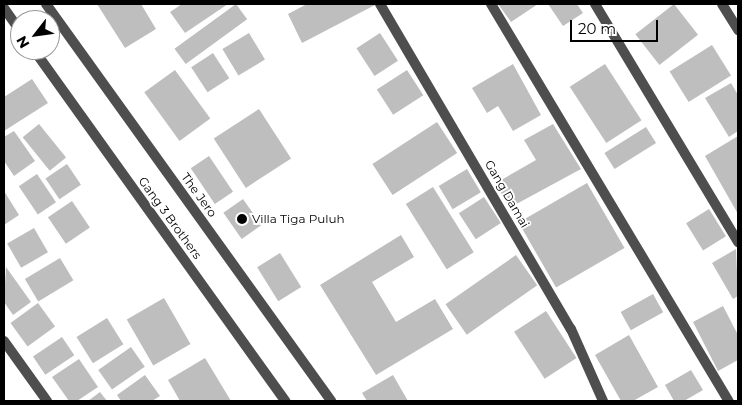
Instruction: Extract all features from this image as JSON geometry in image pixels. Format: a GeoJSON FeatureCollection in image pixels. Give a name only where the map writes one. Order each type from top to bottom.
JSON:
{"type":"FeatureCollection","features":[{"type":"Feature","properties":{"kind":"street","name":"The Jero"},"geometry":{"type":"LineString","coordinates":[[46,4],[331,401]]}},
{"type":"Feature","properties":{"kind":"street","name":"Gang Damai"},"geometry":{"type":"LineString","coordinates":[[380,4],[571,329],[604,401]]}},
{"type":"Feature","properties":{"kind":"street"},"geometry":{"type":"LineString","coordinates":[[491,4],[729,401]]}},
{"type":"Feature","properties":{"kind":"street"},"geometry":{"type":"LineString","coordinates":[[596,4],[738,242]]}},
{"type":"Feature","properties":{"kind":"street"},"geometry":{"type":"LineString","coordinates":[[722,4],[738,30]]}},
{"type":"Feature","properties":{"kind":"street","name":"Gang 3 Brothers"},"geometry":{"type":"LineString","coordinates":[[41,60],[285,401]]}},
{"type":"Feature","properties":{"kind":"street"},"geometry":{"type":"LineString","coordinates":[[4,341],[47,401]]}},
{"type":"Feature","properties":{"kind":"building"},"geometry":{"type":"Polygon","coordinates":[[[97,4],[141,4],[156,29],[125,48],[97,4]]]}},
{"type":"Feature","properties":{"kind":"building"},"geometry":{"type":"Polygon","coordinates":[[[182,4],[228,4],[185,33],[170,12],[182,4]]]}},
{"type":"Feature","properties":{"kind":"building"},"geometry":{"type":"Polygon","coordinates":[[[236,4],[247,19],[186,64],[175,49],[236,4]]]}},
{"type":"Feature","properties":{"kind":"building"},"geometry":{"type":"Polygon","coordinates":[[[307,4],[375,5],[302,43],[288,14],[307,4]]]}},
{"type":"Feature","properties":{"kind":"building"},"geometry":{"type":"Polygon","coordinates":[[[498,4],[538,4],[511,22],[498,4]]]}},
{"type":"Feature","properties":{"kind":"building"},"geometry":{"type":"Polygon","coordinates":[[[548,4],[577,4],[583,13],[563,26],[548,4]]]}},
{"type":"Feature","properties":{"kind":"building"},"geometry":{"type":"Polygon","coordinates":[[[674,4],[698,35],[659,65],[635,34],[674,4]]]}},
{"type":"Feature","properties":{"kind":"building"},"geometry":{"type":"Polygon","coordinates":[[[249,33],[265,60],[238,76],[222,49],[249,33]]]}},
{"type":"Feature","properties":{"kind":"building"},"geometry":{"type":"Polygon","coordinates":[[[380,33],[398,61],[374,76],[357,48],[380,33]]]}},
{"type":"Feature","properties":{"kind":"building"},"geometry":{"type":"Polygon","coordinates":[[[712,45],[731,76],[689,102],[670,71],[712,45]]]}},
{"type":"Feature","properties":{"kind":"building"},"geometry":{"type":"Polygon","coordinates":[[[213,53],[229,78],[208,92],[191,67],[213,53]]]}},
{"type":"Feature","properties":{"kind":"building"},"geometry":{"type":"Polygon","coordinates":[[[513,64],[541,115],[513,131],[498,106],[487,113],[472,88],[513,64]]]}},
{"type":"Feature","properties":{"kind":"building"},"geometry":{"type":"Polygon","coordinates":[[[605,64],[641,120],[606,143],[570,87],[605,64]]]}},
{"type":"Feature","properties":{"kind":"building"},"geometry":{"type":"Polygon","coordinates":[[[175,70],[210,119],[180,141],[144,92],[175,70]]]}},
{"type":"Feature","properties":{"kind":"building"},"geometry":{"type":"Polygon","coordinates":[[[407,70],[423,95],[393,115],[377,90],[407,70]]]}},
{"type":"Feature","properties":{"kind":"building"},"geometry":{"type":"Polygon","coordinates":[[[32,79],[48,103],[4,131],[4,97],[32,79]]]}},
{"type":"Feature","properties":{"kind":"building"},"geometry":{"type":"Polygon","coordinates":[[[731,83],[738,95],[738,131],[729,137],[705,98],[731,83]]]}},
{"type":"Feature","properties":{"kind":"building"},"geometry":{"type":"Polygon","coordinates":[[[259,109],[291,158],[246,188],[214,138],[259,109]]]}},
{"type":"Feature","properties":{"kind":"building"},"geometry":{"type":"Polygon","coordinates":[[[437,122],[457,153],[393,195],[372,164],[437,122]]]}},
{"type":"Feature","properties":{"kind":"building"},"geometry":{"type":"Polygon","coordinates":[[[39,124],[66,157],[50,171],[23,137],[39,124]]]}},
{"type":"Feature","properties":{"kind":"building"},"geometry":{"type":"Polygon","coordinates":[[[553,124],[581,169],[509,208],[496,183],[536,160],[524,140],[553,124]]]}},
{"type":"Feature","properties":{"kind":"building"},"geometry":{"type":"Polygon","coordinates":[[[646,127],[656,143],[615,169],[604,153],[646,127]]]}},
{"type":"Feature","properties":{"kind":"building"},"geometry":{"type":"Polygon","coordinates":[[[14,131],[35,161],[14,176],[4,161],[4,137],[14,131]]]}},
{"type":"Feature","properties":{"kind":"building"},"geometry":{"type":"Polygon","coordinates":[[[738,136],[738,214],[705,156],[738,136]]]}},
{"type":"Feature","properties":{"kind":"building"},"geometry":{"type":"Polygon","coordinates":[[[209,156],[233,192],[215,204],[191,168],[209,156]]]}},
{"type":"Feature","properties":{"kind":"building"},"geometry":{"type":"Polygon","coordinates":[[[67,164],[81,185],[59,199],[45,179],[67,164]]]}},
{"type":"Feature","properties":{"kind":"building"},"geometry":{"type":"Polygon","coordinates":[[[467,169],[481,192],[453,209],[439,186],[467,169]]]}},
{"type":"Feature","properties":{"kind":"building"},"geometry":{"type":"Polygon","coordinates":[[[37,174],[56,202],[38,214],[19,186],[37,174]]]}},
{"type":"Feature","properties":{"kind":"building"},"geometry":{"type":"Polygon","coordinates":[[[587,183],[624,248],[556,287],[519,223],[587,183]]]}},
{"type":"Feature","properties":{"kind":"building"},"geometry":{"type":"Polygon","coordinates":[[[433,187],[474,252],[447,269],[406,204],[433,187]]]}},
{"type":"Feature","properties":{"kind":"building"},"geometry":{"type":"Polygon","coordinates":[[[4,191],[19,215],[4,225],[4,191]]]}},
{"type":"Feature","properties":{"kind":"building"},"geometry":{"type":"Polygon","coordinates":[[[484,197],[501,223],[476,239],[459,213],[484,197]]]}},
{"type":"Feature","properties":{"kind":"building","name":"Villa Tiga Puluh"},"geometry":{"type":"Polygon","coordinates":[[[243,199],[261,225],[242,239],[223,213],[243,199]]]}},
{"type":"Feature","properties":{"kind":"building"},"geometry":{"type":"Polygon","coordinates":[[[72,201],[90,228],[66,244],[48,217],[72,201]]]}},
{"type":"Feature","properties":{"kind":"building"},"geometry":{"type":"Polygon","coordinates":[[[709,209],[726,236],[703,250],[686,223],[709,209]]]}},
{"type":"Feature","properties":{"kind":"building"},"geometry":{"type":"Polygon","coordinates":[[[34,228],[48,252],[21,268],[7,244],[34,228]]]}},
{"type":"Feature","properties":{"kind":"building"},"geometry":{"type":"Polygon","coordinates":[[[401,235],[414,257],[372,282],[396,322],[435,299],[453,329],[376,375],[320,285],[401,235]]]}},
{"type":"Feature","properties":{"kind":"building"},"geometry":{"type":"Polygon","coordinates":[[[736,249],[738,296],[733,299],[712,263],[736,249]]]}},
{"type":"Feature","properties":{"kind":"building"},"geometry":{"type":"Polygon","coordinates":[[[280,253],[301,287],[278,301],[257,267],[280,253]]]}},
{"type":"Feature","properties":{"kind":"building"},"geometry":{"type":"Polygon","coordinates":[[[516,255],[537,285],[467,335],[446,304],[516,255]]]}},
{"type":"Feature","properties":{"kind":"building"},"geometry":{"type":"Polygon","coordinates":[[[60,258],[73,280],[38,301],[25,279],[60,258]]]}},
{"type":"Feature","properties":{"kind":"building"},"geometry":{"type":"Polygon","coordinates":[[[6,267],[31,302],[13,315],[4,302],[6,267]]]}},
{"type":"Feature","properties":{"kind":"building"},"geometry":{"type":"Polygon","coordinates":[[[653,294],[663,312],[631,330],[621,312],[653,294]]]}},
{"type":"Feature","properties":{"kind":"building"},"geometry":{"type":"Polygon","coordinates":[[[164,298],[191,344],[153,365],[127,320],[164,298]]]}},
{"type":"Feature","properties":{"kind":"building"},"geometry":{"type":"Polygon","coordinates":[[[38,303],[55,326],[28,346],[10,323],[38,303]]]}},
{"type":"Feature","properties":{"kind":"building"},"geometry":{"type":"Polygon","coordinates":[[[723,306],[738,335],[738,360],[718,371],[693,322],[723,306]]]}},
{"type":"Feature","properties":{"kind":"building"},"geometry":{"type":"Polygon","coordinates":[[[546,311],[576,358],[545,379],[514,332],[546,311]]]}},
{"type":"Feature","properties":{"kind":"building"},"geometry":{"type":"Polygon","coordinates":[[[107,318],[123,344],[93,363],[76,337],[107,318]]]}},
{"type":"Feature","properties":{"kind":"building"},"geometry":{"type":"Polygon","coordinates":[[[629,335],[658,387],[633,401],[621,401],[595,355],[629,335]]]}},
{"type":"Feature","properties":{"kind":"building"},"geometry":{"type":"Polygon","coordinates":[[[62,337],[74,355],[45,375],[33,357],[62,337]]]}},
{"type":"Feature","properties":{"kind":"building"},"geometry":{"type":"Polygon","coordinates":[[[131,347],[145,367],[112,390],[98,370],[131,347]]]}},
{"type":"Feature","properties":{"kind":"building"},"geometry":{"type":"Polygon","coordinates":[[[205,358],[231,401],[180,401],[168,380],[205,358]]]}},
{"type":"Feature","properties":{"kind":"building"},"geometry":{"type":"Polygon","coordinates":[[[79,359],[98,387],[77,401],[69,401],[52,377],[79,359]]]}},
{"type":"Feature","properties":{"kind":"building"},"geometry":{"type":"Polygon","coordinates":[[[691,370],[703,390],[684,401],[674,401],[665,385],[691,370]]]}},
{"type":"Feature","properties":{"kind":"building"},"geometry":{"type":"Polygon","coordinates":[[[145,375],[160,396],[152,401],[121,401],[117,395],[145,375]]]}},
{"type":"Feature","properties":{"kind":"building"},"geometry":{"type":"Polygon","coordinates":[[[393,375],[408,401],[367,401],[362,393],[393,375]]]}},
{"type":"Feature","properties":{"kind":"building"},"geometry":{"type":"Polygon","coordinates":[[[100,392],[107,401],[88,401],[100,392]]]}},
{"type":"Feature","properties":{"kind":"place","name":"Villa Tiga Puluh"},"geometry":{"type":"Point","coordinates":[242,219]}}]}
